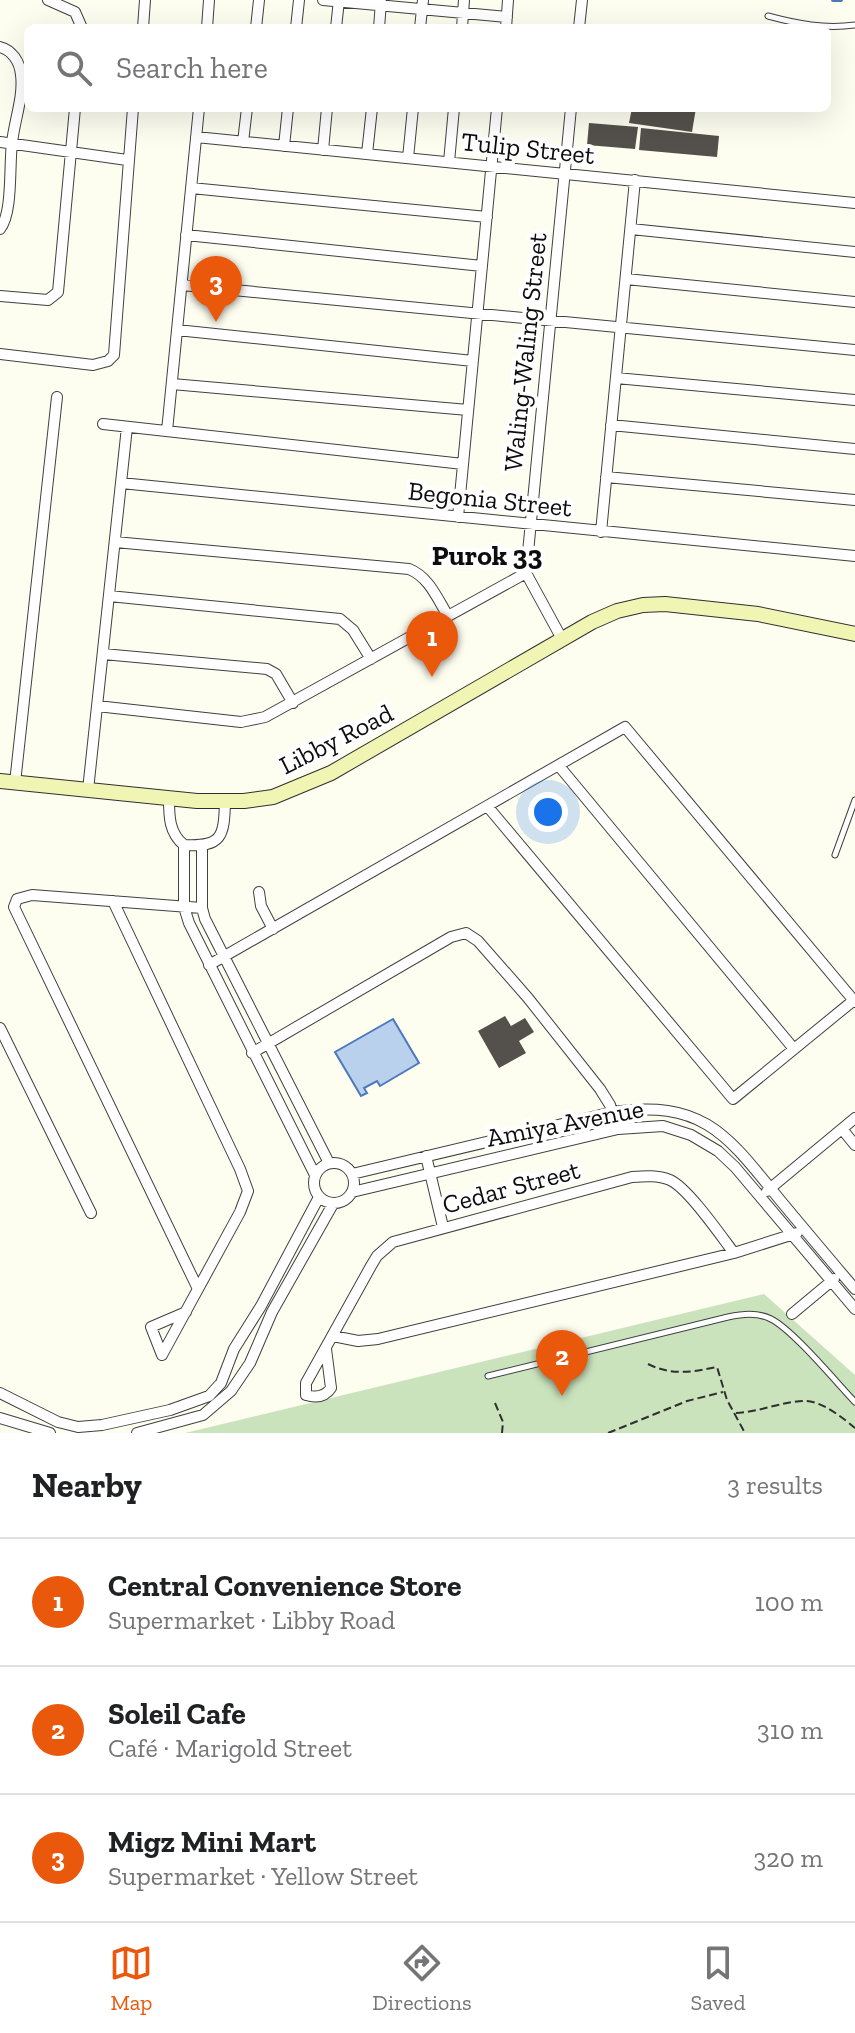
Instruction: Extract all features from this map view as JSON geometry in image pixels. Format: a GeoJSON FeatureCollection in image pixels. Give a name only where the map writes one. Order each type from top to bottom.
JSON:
{"type":"FeatureCollection","features":[{"type":"Feature","properties":{"kind":"main road","name":"Libby Road"},"geometry":{"type":"LineString","coordinates":[[8,782],[169,799],[225,802],[273,797],[331,773],[562,639],[617,611],[643,605],[665,604],[758,614],[855,634]]}},
{"type":"Feature","properties":{"kind":"street"},"geometry":{"type":"LineString","coordinates":[[48,0],[75,12],[80,24]]}},
{"type":"Feature","properties":{"kind":"street"},"geometry":{"type":"LineString","coordinates":[[143,24],[145,0]]}},
{"type":"Feature","properties":{"kind":"street"},"geometry":{"type":"LineString","coordinates":[[207,24],[209,0]]}},
{"type":"Feature","properties":{"kind":"street"},"geometry":{"type":"LineString","coordinates":[[256,24],[259,0]]}},
{"type":"Feature","properties":{"kind":"street"},"geometry":{"type":"LineString","coordinates":[[296,24],[299,0]]}},
{"type":"Feature","properties":{"kind":"street"},"geometry":{"type":"LineString","coordinates":[[323,0],[423,4],[506,22],[508,0]]}},
{"type":"Feature","properties":{"kind":"street"},"geometry":{"type":"LineString","coordinates":[[462,24],[464,0]]}},
{"type":"Feature","properties":{"kind":"street"},"geometry":{"type":"LineString","coordinates":[[579,24],[582,0]]}},
{"type":"Feature","properties":{"kind":"street"},"geometry":{"type":"LineString","coordinates":[[336,24],[338,1]]}},
{"type":"Feature","properties":{"kind":"street"},"geometry":{"type":"LineString","coordinates":[[379,24],[381,2]]}},
{"type":"Feature","properties":{"kind":"street"},"geometry":{"type":"LineString","coordinates":[[420,24],[423,4]]}},
{"type":"Feature","properties":{"kind":"street"},"geometry":{"type":"LineString","coordinates":[[0,47],[13,55],[20,65],[22,78],[6,143],[7,216],[0,229]]}},
{"type":"Feature","properties":{"kind":"street"},"geometry":{"type":"LineString","coordinates":[[0,296],[39,300],[54,297],[58,292],[75,112]]}},
{"type":"Feature","properties":{"kind":"street"},"geometry":{"type":"LineString","coordinates":[[0,354],[93,365],[108,361],[114,355],[133,112]]}},
{"type":"Feature","properties":{"kind":"street"},"geometry":{"type":"LineString","coordinates":[[167,431],[199,112]]}},
{"type":"Feature","properties":{"kind":"street"},"geometry":{"type":"LineString","coordinates":[[243,142],[247,112]]}},
{"type":"Feature","properties":{"kind":"street"},"geometry":{"type":"LineString","coordinates":[[284,146],[288,112]]}},
{"type":"Feature","properties":{"kind":"street"},"geometry":{"type":"LineString","coordinates":[[323,150],[327,112]]}},
{"type":"Feature","properties":{"kind":"street"},"geometry":{"type":"LineString","coordinates":[[367,154],[372,112]]}},
{"type":"Feature","properties":{"kind":"street"},"geometry":{"type":"LineString","coordinates":[[408,158],[413,112]]}},
{"type":"Feature","properties":{"kind":"street"},"geometry":{"type":"LineString","coordinates":[[449,162],[454,112]]}},
{"type":"Feature","properties":{"kind":"street"},"geometry":{"type":"LineString","coordinates":[[458,517],[497,112]]}},
{"type":"Feature","properties":{"kind":"street","name":"Waling-Waling Street"},"geometry":{"type":"LineString","coordinates":[[526,573],[571,112]]}},
{"type":"Feature","properties":{"kind":"street","name":"Tulip Street"},"geometry":{"type":"LineString","coordinates":[[196,137],[855,203]]}},
{"type":"Feature","properties":{"kind":"street"},"geometry":{"type":"LineString","coordinates":[[6,143],[127,160]]}},
{"type":"Feature","properties":{"kind":"street"},"geometry":{"type":"LineString","coordinates":[[601,532],[635,180]]}},
{"type":"Feature","properties":{"kind":"street"},"geometry":{"type":"LineString","coordinates":[[191,188],[487,217]]}},
{"type":"Feature","properties":{"kind":"street"},"geometry":{"type":"LineString","coordinates":[[631,229],[855,252]]}},
{"type":"Feature","properties":{"kind":"street"},"geometry":{"type":"LineString","coordinates":[[186,235],[482,266]]}},
{"type":"Feature","properties":{"kind":"street"},"geometry":{"type":"LineString","coordinates":[[626,279],[855,302]]}},
{"type":"Feature","properties":{"kind":"street"},"geometry":{"type":"LineString","coordinates":[[182,285],[855,350]]}},
{"type":"Feature","properties":{"kind":"street"},"geometry":{"type":"LineString","coordinates":[[177,330],[473,361]]}},
{"type":"Feature","properties":{"kind":"street"},"geometry":{"type":"LineString","coordinates":[[616,378],[855,400]]}},
{"type":"Feature","properties":{"kind":"street"},"geometry":{"type":"LineString","coordinates":[[172,384],[468,410]]}},
{"type":"Feature","properties":{"kind":"street"},"geometry":{"type":"LineString","coordinates":[[8,782],[57,397]]}},
{"type":"Feature","properties":{"kind":"street"},"geometry":{"type":"LineString","coordinates":[[103,424],[463,464]]}},
{"type":"Feature","properties":{"kind":"street"},"geometry":{"type":"LineString","coordinates":[[611,425],[855,449]]}},
{"type":"Feature","properties":{"kind":"street"},"geometry":{"type":"LineString","coordinates":[[88,790],[127,427]]}},
{"type":"Feature","properties":{"kind":"street"},"geometry":{"type":"LineString","coordinates":[[606,477],[855,500]]}},
{"type":"Feature","properties":{"kind":"street","name":"Begonia Street"},"geometry":{"type":"LineString","coordinates":[[121,483],[855,556]]}},
{"type":"Feature","properties":{"kind":"street"},"geometry":{"type":"LineString","coordinates":[[115,542],[409,569],[427,582],[448,616]]}},
{"type":"Feature","properties":{"kind":"street"},"geometry":{"type":"LineString","coordinates":[[97,706],[241,722],[265,717],[526,573],[562,639]]}},
{"type":"Feature","properties":{"kind":"street"},"geometry":{"type":"LineString","coordinates":[[109,596],[340,619],[353,630],[371,659]]}},
{"type":"Feature","properties":{"kind":"street"},"geometry":{"type":"LineString","coordinates":[[103,654],[267,669],[276,674],[293,703]]}},
{"type":"Feature","properties":{"kind":"street"},"geometry":{"type":"LineString","coordinates":[[209,965],[625,727],[854,1001],[733,1099],[488,807]]}},
{"type":"Feature","properties":{"kind":"street"},"geometry":{"type":"LineString","coordinates":[[559,766],[794,1049]]}},
{"type":"Feature","properties":{"kind":"street"},"geometry":{"type":"LineString","coordinates":[[169,799],[173,831],[184,845],[184,907],[189,923],[315,1175],[314,1187],[319,1197],[333,1204]]}},
{"type":"Feature","properties":{"kind":"street"},"geometry":{"type":"LineString","coordinates":[[184,845],[202,846],[215,842],[223,832],[225,802]]}},
{"type":"Feature","properties":{"kind":"street"},"geometry":{"type":"LineString","coordinates":[[202,846],[202,908],[267,1044],[329,1163]]}},
{"type":"Feature","properties":{"kind":"street"},"geometry":{"type":"LineString","coordinates":[[259,892],[261,906],[273,929]]}},
{"type":"Feature","properties":{"kind":"street"},"geometry":{"type":"LineString","coordinates":[[198,1289],[16,916],[15,903],[21,897],[32,895],[202,908]]}},
{"type":"Feature","properties":{"kind":"street"},"geometry":{"type":"LineString","coordinates":[[113,901],[248,1191],[240,1212],[186,1312]]}},
{"type":"Feature","properties":{"kind":"street"},"geometry":{"type":"LineString","coordinates":[[252,1053],[467,928],[606,1096],[618,1129]]}},
{"type":"Feature","properties":{"kind":"street"},"geometry":{"type":"LineString","coordinates":[[0,1028],[91,1213]]}},
{"type":"Feature","properties":{"kind":"street","name":"Amiya Avenue"},"geometry":{"type":"LineString","coordinates":[[352,1174],[613,1112],[671,1109],[703,1122],[737,1147],[855,1289]]}},
{"type":"Feature","properties":{"kind":"street"},"geometry":{"type":"LineString","coordinates":[[760,1196],[855,1118]]}},
{"type":"Feature","properties":{"kind":"street","name":"Amiya Avenue"},"geometry":{"type":"LineString","coordinates":[[352,1192],[618,1129],[663,1126],[691,1135],[726,1158],[855,1309]]}},
{"type":"Feature","properties":{"kind":"street"},"geometry":{"type":"LineString","coordinates":[[842,1129],[855,1145]]}},
{"type":"Feature","properties":{"kind":"street"},"geometry":{"type":"LineString","coordinates":[[426,1156],[443,1227]]}},
{"type":"Feature","properties":{"kind":"street"},"geometry":{"type":"LineString","coordinates":[[137,1433],[196,1418],[217,1406],[231,1391],[250,1363],[268,1320],[333,1204],[346,1200],[352,1192],[352,1174],[344,1166],[329,1163]]}},
{"type":"Feature","properties":{"kind":"street"},"geometry":{"type":"LineString","coordinates":[[315,1175],[329,1163]]}},
{"type":"Feature","properties":{"kind":"street","name":"Cedar Street"},"geometry":{"type":"LineString","coordinates":[[326,1349],[371,1266],[385,1247],[404,1237],[632,1177],[653,1176],[671,1180],[683,1190],[734,1253]]}},
{"type":"Feature","properties":{"kind":"street"},"geometry":{"type":"LineString","coordinates":[[0,1418],[54,1429],[102,1425],[184,1406],[209,1396],[221,1383],[234,1349],[319,1197]]}},
{"type":"Feature","properties":{"kind":"street"},"geometry":{"type":"LineString","coordinates":[[333,1336],[358,1341],[378,1339],[734,1253],[793,1236],[803,1228]]}},
{"type":"Feature","properties":{"kind":"street"},"geometry":{"type":"LineString","coordinates":[[792,1314],[841,1273]]}},
{"type":"Feature","properties":{"kind":"street"},"geometry":{"type":"LineString","coordinates":[[256,1314],[268,1320]]}},
{"type":"Feature","properties":{"kind":"street"},"geometry":{"type":"LineString","coordinates":[[0,1393],[54,1429]]}},
{"type":"Feature","properties":{"kind":"street"},"geometry":{"type":"LineString","coordinates":[[209,1396],[217,1406]]}},
{"type":"Feature","properties":{"kind":"lane"},"geometry":{"type":"LineString","coordinates":[[768,16],[800,24]]}},
{"type":"Feature","properties":{"kind":"lane"},"geometry":{"type":"LineString","coordinates":[[831,28],[855,25]]}},
{"type":"Feature","properties":{"kind":"lane"},"geometry":{"type":"LineString","coordinates":[[835,855],[855,800]]}},
{"type":"Feature","properties":{"kind":"lane"},"geometry":{"type":"LineString","coordinates":[[488,1376],[728,1317],[758,1314],[772,1319],[785,1330],[855,1402]]}},
{"type":"Feature","properties":{"kind":"path"},"geometry":{"type":"LineString","coordinates":[[648,1364],[679,1373],[717,1367],[724,1392],[745,1433]]}},
{"type":"Feature","properties":{"kind":"path"},"geometry":{"type":"LineString","coordinates":[[608,1433],[687,1401],[724,1392]]}},
{"type":"Feature","properties":{"kind":"path"},"geometry":{"type":"LineString","coordinates":[[735,1413],[753,1413],[805,1401],[820,1405],[855,1428]]}},
{"type":"Feature","properties":{"kind":"path"},"geometry":{"type":"LineString","coordinates":[[495,1403],[503,1422],[502,1433]]}},
{"type":"Feature","properties":{"kind":"green space"},"geometry":{"type":"Polygon","coordinates":[[[764,1294],[855,1375],[855,1433],[185,1433],[764,1294]]]}},
{"type":"Feature","properties":{"kind":"water"},"geometry":{"type":"Polygon","coordinates":[[[393,1019],[419,1063],[380,1086],[377,1081],[364,1088],[367,1093],[361,1096],[335,1052],[393,1019]]]}},
{"type":"Feature","properties":{"kind":"building"},"geometry":{"type":"Polygon","coordinates":[[[631,112],[695,112],[692,132],[629,123],[631,112]]]}},
{"type":"Feature","properties":{"kind":"building"},"geometry":{"type":"Polygon","coordinates":[[[589,123],[638,127],[635,149],[587,145],[589,123]]]}},
{"type":"Feature","properties":{"kind":"building"},"geometry":{"type":"Polygon","coordinates":[[[641,128],[719,136],[717,157],[639,150],[641,128]]]}},
{"type":"Feature","properties":{"kind":"building"},"geometry":{"type":"Polygon","coordinates":[[[505,1016],[511,1026],[525,1018],[534,1032],[519,1041],[526,1053],[499,1068],[478,1031],[505,1016]]]}},
{"type":"Feature","properties":{"kind":"waterway"},"geometry":{"type":"LineString","coordinates":[[833,0],[841,0]]}},
{"type":"Feature","properties":{"kind":"place","name":"Migz Mini Mart"},"geometry":{"type":"Point","coordinates":[216,322]}},
{"type":"Feature","properties":{"kind":"place","name":"Central Convenience Store"},"geometry":{"type":"Point","coordinates":[432,677]}},
{"type":"Feature","properties":{"kind":"place","name":"Soleil Cafe"},"geometry":{"type":"Point","coordinates":[562,1396]}},
{"type":"Feature","properties":{"kind":"district","name":"Purok 33"},"geometry":{"type":"Point","coordinates":[487,555]}}]}
